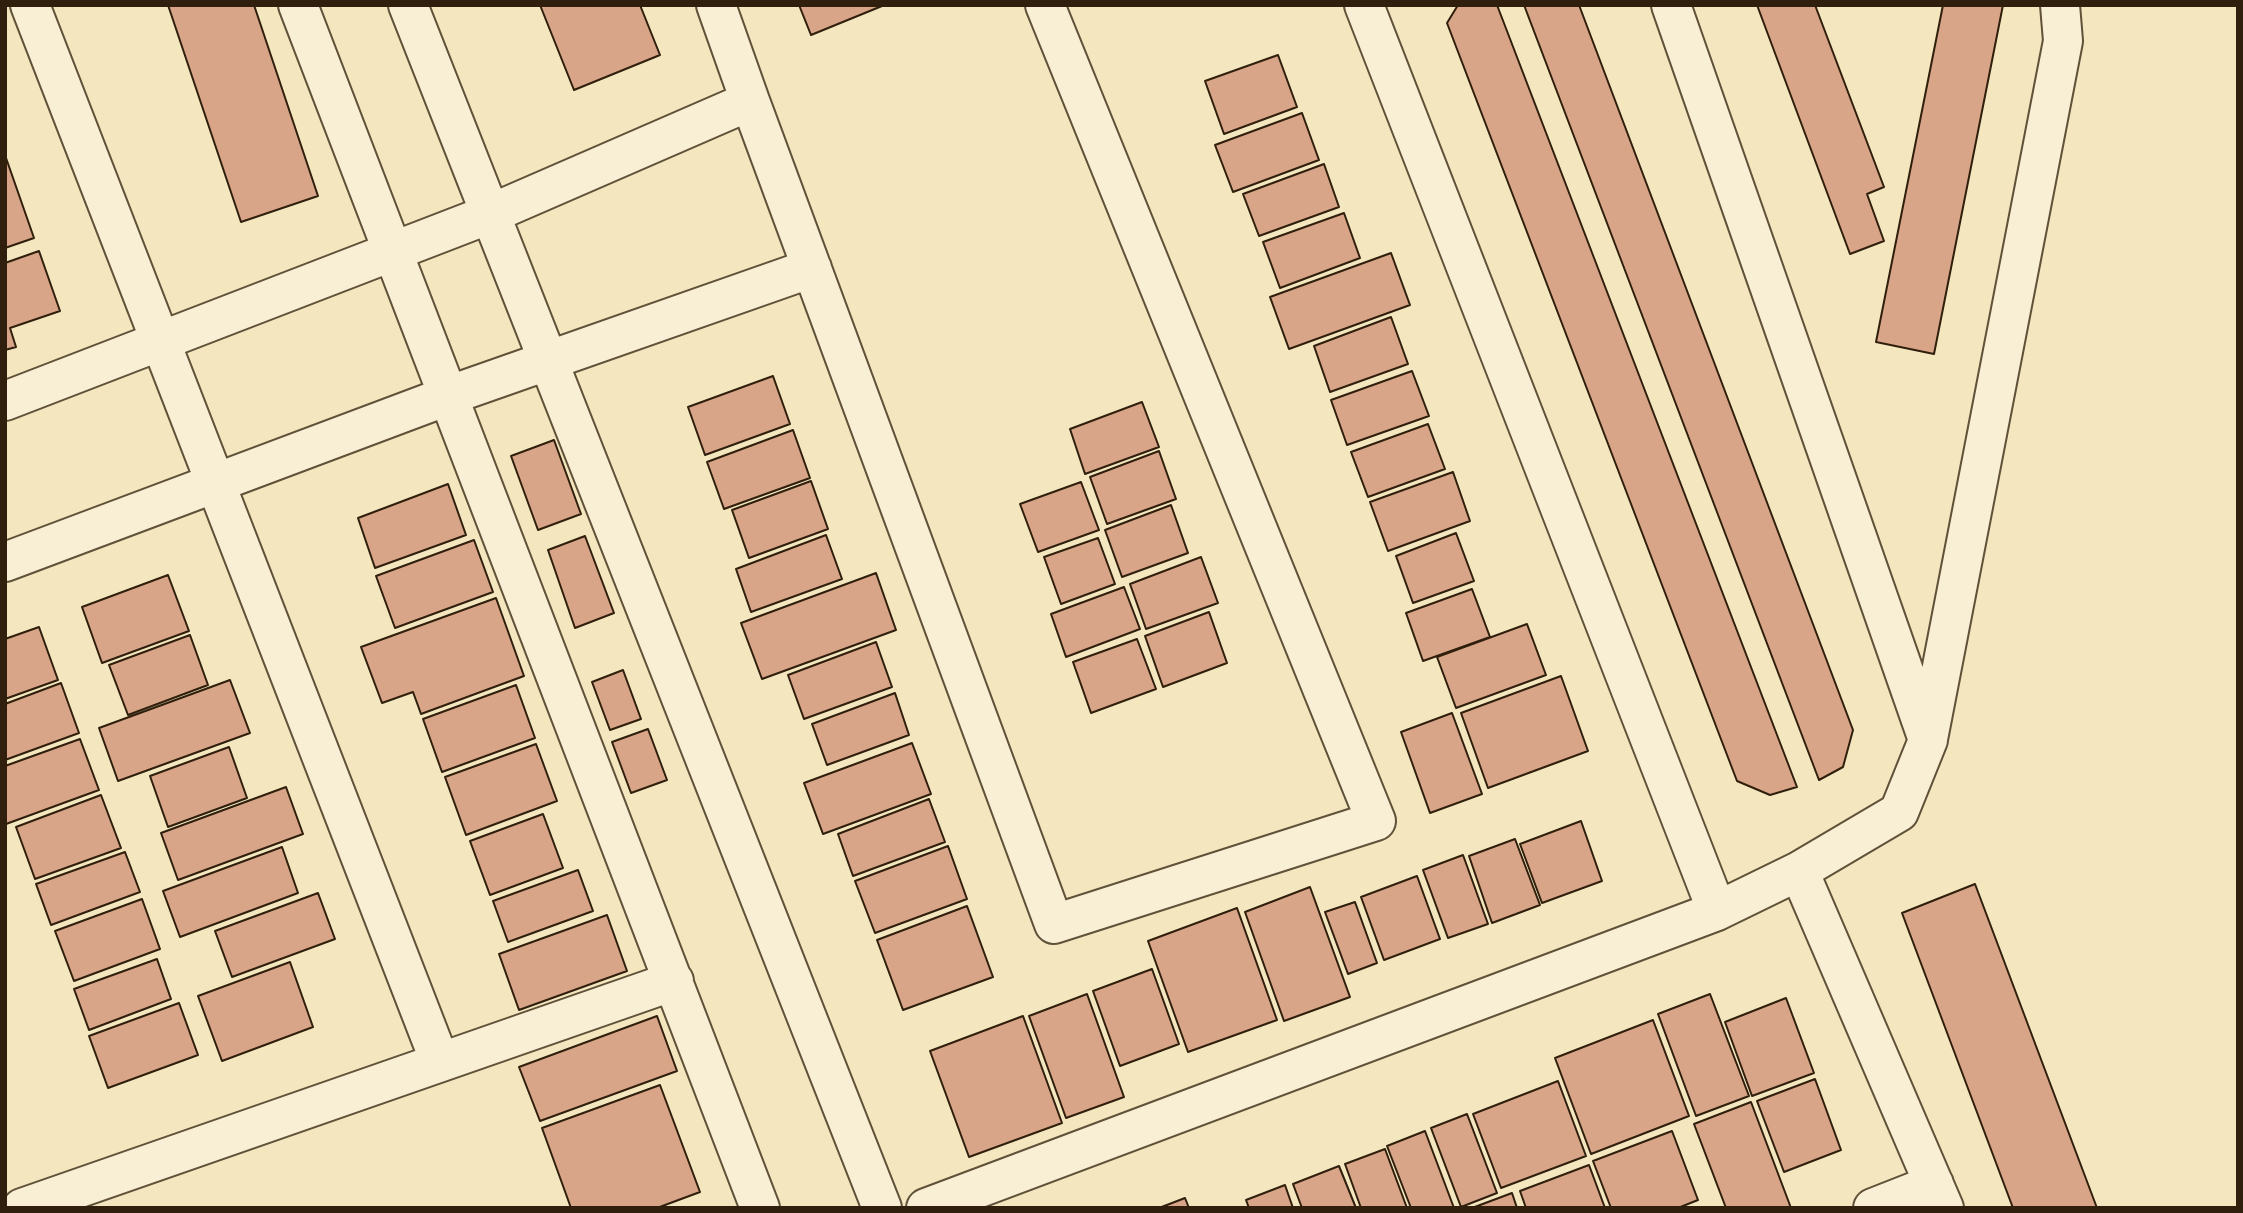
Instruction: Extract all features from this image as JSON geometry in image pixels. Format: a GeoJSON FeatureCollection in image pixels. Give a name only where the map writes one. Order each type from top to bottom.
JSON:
{"type":"FeatureCollection","features":[{"type":"Feature","properties":{"kind":"street"},"geometry":{"type":"LineString","coordinates":[[30,5],[440,1062]]}},
{"type":"Feature","properties":{"kind":"street"},"geometry":{"type":"LineString","coordinates":[[298,5],[760,1208]]}},
{"type":"Feature","properties":{"kind":"street"},"geometry":{"type":"LineString","coordinates":[[408,5],[882,1208]]}},
{"type":"Feature","properties":{"kind":"street"},"geometry":{"type":"LineString","coordinates":[[716,5],[1054,924],[1376,821],[1045,5]]}},
{"type":"Feature","properties":{"kind":"street"},"geometry":{"type":"LineString","coordinates":[[1364,5],[1717,911]]}},
{"type":"Feature","properties":{"kind":"street"},"geometry":{"type":"LineString","coordinates":[[1671,5],[1928,740]]}},
{"type":"Feature","properties":{"kind":"street"},"geometry":{"type":"LineString","coordinates":[[926,1208],[1717,911],[1799,871],[1899,811],[1928,740],[2063,41],[2060,5]]}},
{"type":"Feature","properties":{"kind":"street"},"geometry":{"type":"LineString","coordinates":[[5,401],[490,214],[750,101]]}},
{"type":"Feature","properties":{"kind":"street"},"geometry":{"type":"LineString","coordinates":[[5,562],[450,396],[812,268]]}},
{"type":"Feature","properties":{"kind":"street"},"geometry":{"type":"LineString","coordinates":[[1799,871],[1939,1196],[1873,1208]]}},
{"type":"Feature","properties":{"kind":"street"},"geometry":{"type":"LineString","coordinates":[[22,1208],[674,981]]}},
{"type":"Feature","properties":{"kind":"street"},"geometry":{"type":"LineString","coordinates":[[5,1189],[13,1208]]}},
{"type":"Feature","properties":{"kind":"building"},"geometry":{"type":"Polygon","coordinates":[[[168,5],[254,5],[318,196],[241,222],[168,5]]]}},
{"type":"Feature","properties":{"kind":"building"},"geometry":{"type":"Polygon","coordinates":[[[540,5],[640,5],[660,55],[574,90],[540,5]]]}},
{"type":"Feature","properties":{"kind":"building"},"geometry":{"type":"Polygon","coordinates":[[[799,5],[882,5],[882,6],[811,35],[799,5]]]}},
{"type":"Feature","properties":{"kind":"building"},"geometry":{"type":"Polygon","coordinates":[[[1458,5],[1497,5],[1797,787],[1770,795],[1737,781],[1447,23],[1458,5]]]}},
{"type":"Feature","properties":{"kind":"building"},"geometry":{"type":"Polygon","coordinates":[[[1524,5],[1579,5],[1853,730],[1843,767],[1819,780],[1524,5]]]}},
{"type":"Feature","properties":{"kind":"building"},"geometry":{"type":"Polygon","coordinates":[[[1757,5],[1815,5],[1884,187],[1867,194],[1884,241],[1850,254],[1757,5]]]}},
{"type":"Feature","properties":{"kind":"building"},"geometry":{"type":"Polygon","coordinates":[[[1943,5],[2003,5],[1934,354],[1876,342],[1943,5]]]}},
{"type":"Feature","properties":{"kind":"building"},"geometry":{"type":"Polygon","coordinates":[[[1278,55],[1297,107],[1224,134],[1205,81],[1278,55]]]}},
{"type":"Feature","properties":{"kind":"building"},"geometry":{"type":"Polygon","coordinates":[[[1302,113],[1319,160],[1233,192],[1215,145],[1302,113]]]}},
{"type":"Feature","properties":{"kind":"building"},"geometry":{"type":"Polygon","coordinates":[[[5,155],[34,238],[5,248],[5,155]]]}},
{"type":"Feature","properties":{"kind":"building"},"geometry":{"type":"Polygon","coordinates":[[[1324,164],[1339,207],[1259,236],[1243,194],[1324,164]]]}},
{"type":"Feature","properties":{"kind":"building"},"geometry":{"type":"Polygon","coordinates":[[[1344,213],[1360,258],[1280,288],[1263,242],[1344,213]]]}},
{"type":"Feature","properties":{"kind":"building"},"geometry":{"type":"Polygon","coordinates":[[[39,251],[60,311],[10,328],[16,347],[5,350],[5,263],[39,251]]]}},
{"type":"Feature","properties":{"kind":"building"},"geometry":{"type":"Polygon","coordinates":[[[1391,253],[1410,305],[1289,349],[1270,297],[1391,253]]]}},
{"type":"Feature","properties":{"kind":"building"},"geometry":{"type":"Polygon","coordinates":[[[1391,317],[1408,364],[1330,392],[1314,346],[1391,317]]]}},
{"type":"Feature","properties":{"kind":"building"},"geometry":{"type":"Polygon","coordinates":[[[1412,371],[1429,416],[1347,445],[1331,400],[1412,371]]]}},
{"type":"Feature","properties":{"kind":"building"},"geometry":{"type":"Polygon","coordinates":[[[773,376],[790,424],[705,455],[688,407],[773,376]]]}},
{"type":"Feature","properties":{"kind":"building"},"geometry":{"type":"Polygon","coordinates":[[[1142,402],[1159,447],[1085,474],[1070,429],[1142,402]]]}},
{"type":"Feature","properties":{"kind":"building"},"geometry":{"type":"Polygon","coordinates":[[[1428,424],[1445,469],[1368,497],[1351,452],[1428,424]]]}},
{"type":"Feature","properties":{"kind":"building"},"geometry":{"type":"Polygon","coordinates":[[[793,430],[810,478],[724,509],[707,462],[793,430]]]}},
{"type":"Feature","properties":{"kind":"building"},"geometry":{"type":"Polygon","coordinates":[[[554,440],[581,514],[538,530],[511,456],[554,440]]]}},
{"type":"Feature","properties":{"kind":"building"},"geometry":{"type":"Polygon","coordinates":[[[1159,451],[1176,499],[1107,524],[1090,477],[1159,451]]]}},
{"type":"Feature","properties":{"kind":"building"},"geometry":{"type":"Polygon","coordinates":[[[1453,472],[1470,521],[1388,551],[1370,502],[1453,472]]]}},
{"type":"Feature","properties":{"kind":"building"},"geometry":{"type":"Polygon","coordinates":[[[811,481],[828,529],[749,558],[732,510],[811,481]]]}},
{"type":"Feature","properties":{"kind":"building"},"geometry":{"type":"Polygon","coordinates":[[[1081,482],[1099,530],[1038,552],[1020,504],[1081,482]]]}},
{"type":"Feature","properties":{"kind":"building"},"geometry":{"type":"Polygon","coordinates":[[[448,484],[466,535],[375,568],[358,518],[448,484]]]}},
{"type":"Feature","properties":{"kind":"building"},"geometry":{"type":"Polygon","coordinates":[[[1171,505],[1188,553],[1122,577],[1105,530],[1171,505]]]}},
{"type":"Feature","properties":{"kind":"building"},"geometry":{"type":"Polygon","coordinates":[[[1456,533],[1474,581],[1413,603],[1396,556],[1456,533]]]}},
{"type":"Feature","properties":{"kind":"building"},"geometry":{"type":"Polygon","coordinates":[[[826,535],[842,579],[751,612],[736,569],[826,535]]]}},
{"type":"Feature","properties":{"kind":"building"},"geometry":{"type":"Polygon","coordinates":[[[585,536],[614,613],[575,628],[548,550],[585,536]]]}},
{"type":"Feature","properties":{"kind":"building"},"geometry":{"type":"Polygon","coordinates":[[[1098,538],[1115,584],[1061,604],[1044,557],[1098,538]]]}},
{"type":"Feature","properties":{"kind":"building"},"geometry":{"type":"Polygon","coordinates":[[[474,540],[493,592],[395,628],[376,576],[474,540]]]}},
{"type":"Feature","properties":{"kind":"building"},"geometry":{"type":"Polygon","coordinates":[[[1201,557],[1218,603],[1146,629],[1130,584],[1201,557]]]}},
{"type":"Feature","properties":{"kind":"building"},"geometry":{"type":"Polygon","coordinates":[[[876,573],[896,630],[762,679],[741,623],[876,573]]]}},
{"type":"Feature","properties":{"kind":"building"},"geometry":{"type":"Polygon","coordinates":[[[168,575],[189,631],[102,663],[82,607],[168,575]]]}},
{"type":"Feature","properties":{"kind":"building"},"geometry":{"type":"Polygon","coordinates":[[[1124,587],[1140,629],[1066,657],[1051,614],[1124,587]]]}},
{"type":"Feature","properties":{"kind":"building"},"geometry":{"type":"Polygon","coordinates":[[[1472,589],[1490,637],[1423,661],[1406,613],[1472,589]]]}},
{"type":"Feature","properties":{"kind":"building"},"geometry":{"type":"Polygon","coordinates":[[[496,598],[524,676],[421,714],[413,692],[382,703],[361,647],[496,598]]]}},
{"type":"Feature","properties":{"kind":"building"},"geometry":{"type":"Polygon","coordinates":[[[1209,612],[1227,663],[1163,687],[1145,636],[1209,612]]]}},
{"type":"Feature","properties":{"kind":"building"},"geometry":{"type":"Polygon","coordinates":[[[1527,624],[1546,675],[1456,708],[1437,657],[1527,624]]]}},
{"type":"Feature","properties":{"kind":"building"},"geometry":{"type":"Polygon","coordinates":[[[39,627],[58,680],[5,699],[5,639],[39,627]]]}},
{"type":"Feature","properties":{"kind":"building"},"geometry":{"type":"Polygon","coordinates":[[[190,635],[208,685],[128,715],[109,665],[190,635]]]}},
{"type":"Feature","properties":{"kind":"building"},"geometry":{"type":"Polygon","coordinates":[[[1137,639],[1156,689],[1091,713],[1073,662],[1137,639]]]}},
{"type":"Feature","properties":{"kind":"building"},"geometry":{"type":"Polygon","coordinates":[[[876,642],[892,687],[804,719],[788,675],[876,642]]]}},
{"type":"Feature","properties":{"kind":"building"},"geometry":{"type":"Polygon","coordinates":[[[623,670],[641,719],[610,730],[592,682],[623,670]]]}},
{"type":"Feature","properties":{"kind":"building"},"geometry":{"type":"Polygon","coordinates":[[[1561,676],[1588,751],[1488,788],[1461,713],[1561,676]]]}},
{"type":"Feature","properties":{"kind":"building"},"geometry":{"type":"Polygon","coordinates":[[[230,680],[250,733],[118,781],[99,728],[230,680]]]}},
{"type":"Feature","properties":{"kind":"building"},"geometry":{"type":"Polygon","coordinates":[[[61,683],[79,733],[5,760],[5,704],[61,683]]]}},
{"type":"Feature","properties":{"kind":"building"},"geometry":{"type":"Polygon","coordinates":[[[516,685],[535,738],[442,772],[423,719],[516,685]]]}},
{"type":"Feature","properties":{"kind":"building"},"geometry":{"type":"Polygon","coordinates":[[[895,693],[909,735],[827,765],[812,724],[895,693]]]}},
{"type":"Feature","properties":{"kind":"building"},"geometry":{"type":"Polygon","coordinates":[[[1452,713],[1482,794],[1430,813],[1401,732],[1452,713]]]}},
{"type":"Feature","properties":{"kind":"building"},"geometry":{"type":"Polygon","coordinates":[[[648,729],[667,780],[631,793],[612,742],[648,729]]]}},
{"type":"Feature","properties":{"kind":"building"},"geometry":{"type":"Polygon","coordinates":[[[80,739],[99,790],[6,824],[5,766],[80,739]]]}},
{"type":"Feature","properties":{"kind":"building"},"geometry":{"type":"Polygon","coordinates":[[[912,743],[931,794],[823,834],[804,783],[912,743]]]}},
{"type":"Feature","properties":{"kind":"building"},"geometry":{"type":"Polygon","coordinates":[[[536,744],[557,801],[466,835],[445,777],[536,744]]]}},
{"type":"Feature","properties":{"kind":"building"},"geometry":{"type":"Polygon","coordinates":[[[229,747],[247,798],[168,827],[150,776],[229,747]]]}},
{"type":"Feature","properties":{"kind":"building"},"geometry":{"type":"Polygon","coordinates":[[[286,787],[303,834],[178,880],[161,833],[286,787]]]}},
{"type":"Feature","properties":{"kind":"building"},"geometry":{"type":"Polygon","coordinates":[[[101,795],[121,848],[35,879],[16,827],[101,795]]]}},
{"type":"Feature","properties":{"kind":"building"},"geometry":{"type":"Polygon","coordinates":[[[929,799],[945,842],[853,876],[838,834],[929,799]]]}},
{"type":"Feature","properties":{"kind":"building"},"geometry":{"type":"Polygon","coordinates":[[[543,814],[563,868],[490,895],[470,841],[543,814]]]}},
{"type":"Feature","properties":{"kind":"building"},"geometry":{"type":"Polygon","coordinates":[[[1581,821],[1602,881],[1542,903],[1520,844],[1581,821]]]}},
{"type":"Feature","properties":{"kind":"building"},"geometry":{"type":"Polygon","coordinates":[[[1515,839],[1540,905],[1492,923],[1469,856],[1515,839]]]}},
{"type":"Feature","properties":{"kind":"building"},"geometry":{"type":"Polygon","coordinates":[[[948,846],[967,899],[875,933],[855,881],[948,846]]]}},
{"type":"Feature","properties":{"kind":"building"},"geometry":{"type":"Polygon","coordinates":[[[282,847],[298,893],[180,937],[163,891],[282,847]]]}},
{"type":"Feature","properties":{"kind":"building"},"geometry":{"type":"Polygon","coordinates":[[[125,852],[140,892],[51,925],[36,884],[125,852]]]}},
{"type":"Feature","properties":{"kind":"building"},"geometry":{"type":"Polygon","coordinates":[[[1463,855],[1488,924],[1448,938],[1423,870],[1463,855]]]}},
{"type":"Feature","properties":{"kind":"building"},"geometry":{"type":"Polygon","coordinates":[[[578,870],[593,911],[508,942],[493,901],[578,870]]]}},
{"type":"Feature","properties":{"kind":"building"},"geometry":{"type":"Polygon","coordinates":[[[1417,876],[1440,939],[1384,960],[1361,897],[1417,876]]]}},
{"type":"Feature","properties":{"kind":"building"},"geometry":{"type":"Polygon","coordinates":[[[1975,884],[2097,1208],[2013,1208],[1902,913],[1975,884]]]}},
{"type":"Feature","properties":{"kind":"building"},"geometry":{"type":"Polygon","coordinates":[[[1310,887],[1350,997],[1284,1021],[1245,912],[1310,887]]]}},
{"type":"Feature","properties":{"kind":"building"},"geometry":{"type":"Polygon","coordinates":[[[318,893],[335,939],[232,977],[215,931],[318,893]]]}},
{"type":"Feature","properties":{"kind":"building"},"geometry":{"type":"Polygon","coordinates":[[[142,899],[160,949],[74,981],[55,931],[142,899]]]}},
{"type":"Feature","properties":{"kind":"building"},"geometry":{"type":"Polygon","coordinates":[[[1355,902],[1377,963],[1348,974],[1325,912],[1355,902]]]}},
{"type":"Feature","properties":{"kind":"building"},"geometry":{"type":"Polygon","coordinates":[[[967,906],[993,977],[903,1010],[877,940],[967,906]]]}},
{"type":"Feature","properties":{"kind":"building"},"geometry":{"type":"Polygon","coordinates":[[[1237,908],[1277,1020],[1188,1052],[1148,941],[1237,908]]]}},
{"type":"Feature","properties":{"kind":"building"},"geometry":{"type":"Polygon","coordinates":[[[607,915],[627,971],[519,1010],[499,954],[607,915]]]}},
{"type":"Feature","properties":{"kind":"building"},"geometry":{"type":"Polygon","coordinates":[[[157,959],[171,999],[89,1030],[74,989],[157,959]]]}},
{"type":"Feature","properties":{"kind":"building"},"geometry":{"type":"Polygon","coordinates":[[[290,962],[313,1027],[222,1061],[198,996],[290,962]]]}},
{"type":"Feature","properties":{"kind":"building"},"geometry":{"type":"Polygon","coordinates":[[[1152,969],[1179,1044],[1120,1066],[1093,991],[1152,969]]]}},
{"type":"Feature","properties":{"kind":"building"},"geometry":{"type":"Polygon","coordinates":[[[1087,994],[1124,1097],[1066,1118],[1029,1016],[1087,994]]]}},
{"type":"Feature","properties":{"kind":"building"},"geometry":{"type":"Polygon","coordinates":[[[1710,994],[1749,1096],[1696,1116],[1658,1014],[1710,994]]]}},
{"type":"Feature","properties":{"kind":"building"},"geometry":{"type":"Polygon","coordinates":[[[1786,998],[1814,1073],[1752,1096],[1725,1022],[1786,998]]]}},
{"type":"Feature","properties":{"kind":"building"},"geometry":{"type":"Polygon","coordinates":[[[179,1003],[198,1055],[108,1088],[89,1036],[179,1003]]]}},
{"type":"Feature","properties":{"kind":"building"},"geometry":{"type":"Polygon","coordinates":[[[657,1016],[677,1071],[540,1121],[519,1067],[657,1016]]]}},
{"type":"Feature","properties":{"kind":"building"},"geometry":{"type":"Polygon","coordinates":[[[1023,1016],[1062,1123],[969,1157],[930,1051],[1023,1016]]]}},
{"type":"Feature","properties":{"kind":"building"},"geometry":{"type":"Polygon","coordinates":[[[1653,1020],[1689,1116],[1591,1154],[1555,1058],[1653,1020]]]}},
{"type":"Feature","properties":{"kind":"building"},"geometry":{"type":"Polygon","coordinates":[[[1815,1079],[1841,1150],[1784,1172],[1757,1101],[1815,1079]]]}},
{"type":"Feature","properties":{"kind":"building"},"geometry":{"type":"Polygon","coordinates":[[[1558,1081],[1586,1156],[1501,1188],[1473,1114],[1558,1081]]]}},
{"type":"Feature","properties":{"kind":"building"},"geometry":{"type":"Polygon","coordinates":[[[660,1085],[700,1192],[657,1208],[571,1208],[542,1128],[660,1085]]]}},
{"type":"Feature","properties":{"kind":"building"},"geometry":{"type":"Polygon","coordinates":[[[1751,1102],[1791,1208],[1726,1208],[1694,1124],[1751,1102]]]}},
{"type":"Feature","properties":{"kind":"building"},"geometry":{"type":"Polygon","coordinates":[[[1467,1114],[1497,1193],[1461,1207],[1431,1128],[1467,1114]]]}},
{"type":"Feature","properties":{"kind":"building"},"geometry":{"type":"Polygon","coordinates":[[[1425,1131],[1454,1208],[1411,1208],[1387,1146],[1425,1131]]]}},
{"type":"Feature","properties":{"kind":"building"},"geometry":{"type":"Polygon","coordinates":[[[1672,1131],[1698,1200],[1678,1208],[1611,1208],[1593,1161],[1672,1131]]]}},
{"type":"Feature","properties":{"kind":"building"},"geometry":{"type":"Polygon","coordinates":[[[1385,1149],[1407,1208],[1361,1208],[1345,1164],[1385,1149]]]}},
{"type":"Feature","properties":{"kind":"building"},"geometry":{"type":"Polygon","coordinates":[[[1589,1165],[1605,1208],[1526,1208],[1520,1191],[1589,1165]]]}},
{"type":"Feature","properties":{"kind":"building"},"geometry":{"type":"Polygon","coordinates":[[[1339,1166],[1356,1208],[1302,1208],[1293,1184],[1339,1166]]]}},
{"type":"Feature","properties":{"kind":"building"},"geometry":{"type":"Polygon","coordinates":[[[1285,1185],[1293,1208],[1249,1208],[1246,1200],[1285,1185]]]}},
{"type":"Feature","properties":{"kind":"building"},"geometry":{"type":"Polygon","coordinates":[[[1512,1193],[1517,1208],[1472,1208],[1512,1193]]]}},
{"type":"Feature","properties":{"kind":"building"},"geometry":{"type":"Polygon","coordinates":[[[1185,1198],[1189,1208],[1159,1208],[1185,1198]]]}}]}
